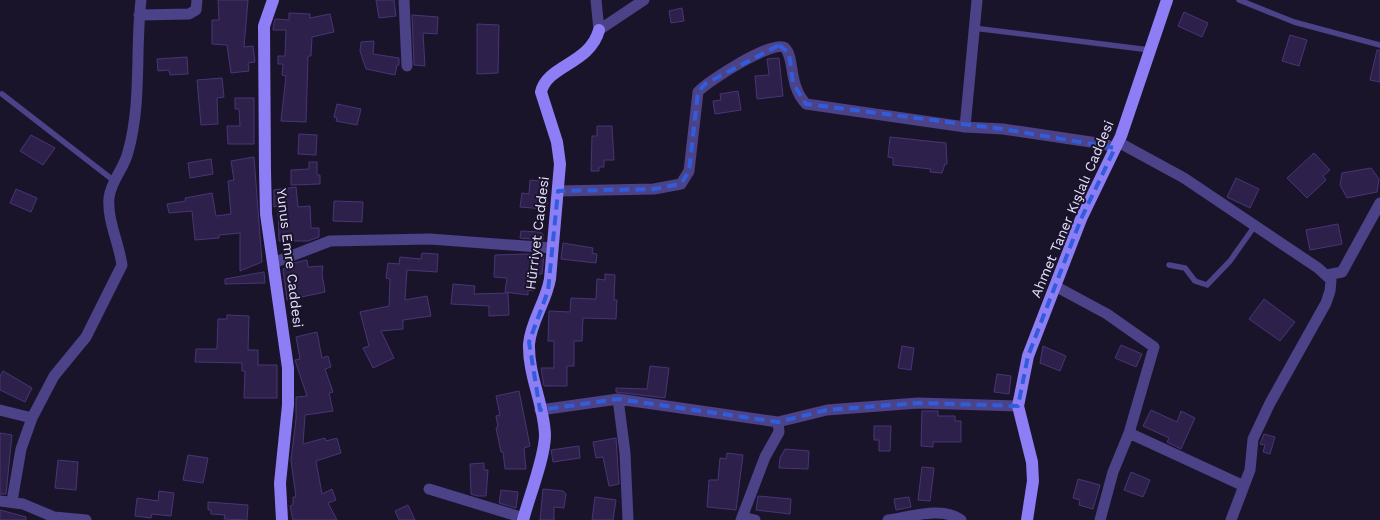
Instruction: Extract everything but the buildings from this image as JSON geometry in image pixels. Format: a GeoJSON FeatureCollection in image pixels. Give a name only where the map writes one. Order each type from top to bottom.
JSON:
{"type":"FeatureCollection","features":[{"type":"Feature","properties":{"kind":"street"},"geometry":{"type":"LineString","coordinates":[[12,502],[21,449],[32,418],[54,376],[86,337],[122,265],[111,223],[109,199],[113,180],[120,171],[128,153],[132,129],[141,0]]}},
{"type":"Feature","properties":{"kind":"street"},"geometry":{"type":"LineString","coordinates":[[139,15],[189,14],[196,10],[197,0]]}},
{"type":"Feature","properties":{"kind":"street","name":"Yunus Emre Caddesi"},"geometry":{"type":"LineString","coordinates":[[273,0],[264,26],[266,214],[286,346],[288,386],[280,483],[282,520]]}},
{"type":"Feature","properties":{"kind":"street"},"geometry":{"type":"LineString","coordinates":[[404,0],[407,66]]}},
{"type":"Feature","properties":{"kind":"street"},"geometry":{"type":"LineString","coordinates":[[596,0],[599,30],[644,0]]}},
{"type":"Feature","properties":{"kind":"street"},"geometry":{"type":"LineString","coordinates":[[965,127],[977,0]]}},
{"type":"Feature","properties":{"kind":"street","name":"Ahmet Taner Kışlalı Caddesi"},"geometry":{"type":"LineString","coordinates":[[1027,520],[1033,481],[1032,462],[1018,406],[1028,356],[1081,219],[1116,145],[1152,50],[1167,0]]}},
{"type":"Feature","properties":{"kind":"street","name":"Hürriyet Caddesi"},"geometry":{"type":"LineString","coordinates":[[523,519],[544,442],[540,410],[530,364],[529,342],[531,329],[548,291],[558,191],[559,153],[541,92],[548,79],[576,60],[596,42],[599,30]]}},
{"type":"Feature","properties":{"kind":"street"},"geometry":{"type":"LineString","coordinates":[[558,191],[654,190],[681,184],[690,170],[698,92],[705,84],[756,54],[779,45],[784,46],[789,53],[793,83],[798,95],[806,104],[965,127],[1003,129],[1116,145],[1184,178],[1327,275],[1331,280],[1329,295],[1270,403],[1253,439],[1250,470],[1231,520]]}},
{"type":"Feature","properties":{"kind":"street"},"geometry":{"type":"LineString","coordinates":[[1327,275],[1342,272],[1380,203]]}},
{"type":"Feature","properties":{"kind":"street"},"geometry":{"type":"LineString","coordinates":[[273,263],[330,241],[430,239],[552,248]]}},
{"type":"Feature","properties":{"kind":"street"},"geometry":{"type":"LineString","coordinates":[[1055,286],[1107,314],[1154,347],[1129,433],[1114,472],[1100,520]]}},
{"type":"Feature","properties":{"kind":"street"},"geometry":{"type":"LineString","coordinates":[[540,410],[618,399],[778,422],[827,410],[918,404],[1018,406]]}},
{"type":"Feature","properties":{"kind":"street"},"geometry":{"type":"LineString","coordinates":[[618,399],[625,453],[628,520]]}},
{"type":"Feature","properties":{"kind":"street"},"geometry":{"type":"LineString","coordinates":[[0,410],[32,418]]}},
{"type":"Feature","properties":{"kind":"street"},"geometry":{"type":"LineString","coordinates":[[755,520],[741,519],[765,457],[779,432],[778,422]]}},
{"type":"Feature","properties":{"kind":"street"},"geometry":{"type":"LineString","coordinates":[[1129,433],[1244,486]]}},
{"type":"Feature","properties":{"kind":"street"},"geometry":{"type":"LineString","coordinates":[[428,489],[523,519]]}},
{"type":"Feature","properties":{"kind":"street"},"geometry":{"type":"LineString","coordinates":[[0,501],[23,504],[29,515],[86,520]]}},
{"type":"Feature","properties":{"kind":"street"},"geometry":{"type":"LineString","coordinates":[[888,520],[943,513],[953,514],[961,520]]}},
{"type":"Feature","properties":{"kind":"lane"},"geometry":{"type":"LineString","coordinates":[[1239,0],[1294,22],[1380,45]]}},
{"type":"Feature","properties":{"kind":"lane"},"geometry":{"type":"LineString","coordinates":[[973,28],[1152,50]]}},
{"type":"Feature","properties":{"kind":"lane"},"geometry":{"type":"LineString","coordinates":[[2,94],[113,180]]}},
{"type":"Feature","properties":{"kind":"lane"},"geometry":{"type":"LineString","coordinates":[[1169,265],[1185,268],[1195,281],[1207,284],[1230,261],[1254,227]]}},
{"type":"Feature","properties":{"kind":"highlighted area"},"geometry":{"type":"Polygon","coordinates":[[[779,45],[789,53],[793,83],[806,104],[1003,129],[1115,148],[1081,219],[1028,356],[1018,406],[918,403],[827,410],[778,422],[618,399],[540,410],[529,342],[548,291],[558,191],[654,189],[681,184],[689,171],[698,92],[705,84],[779,45]]]}}]}
